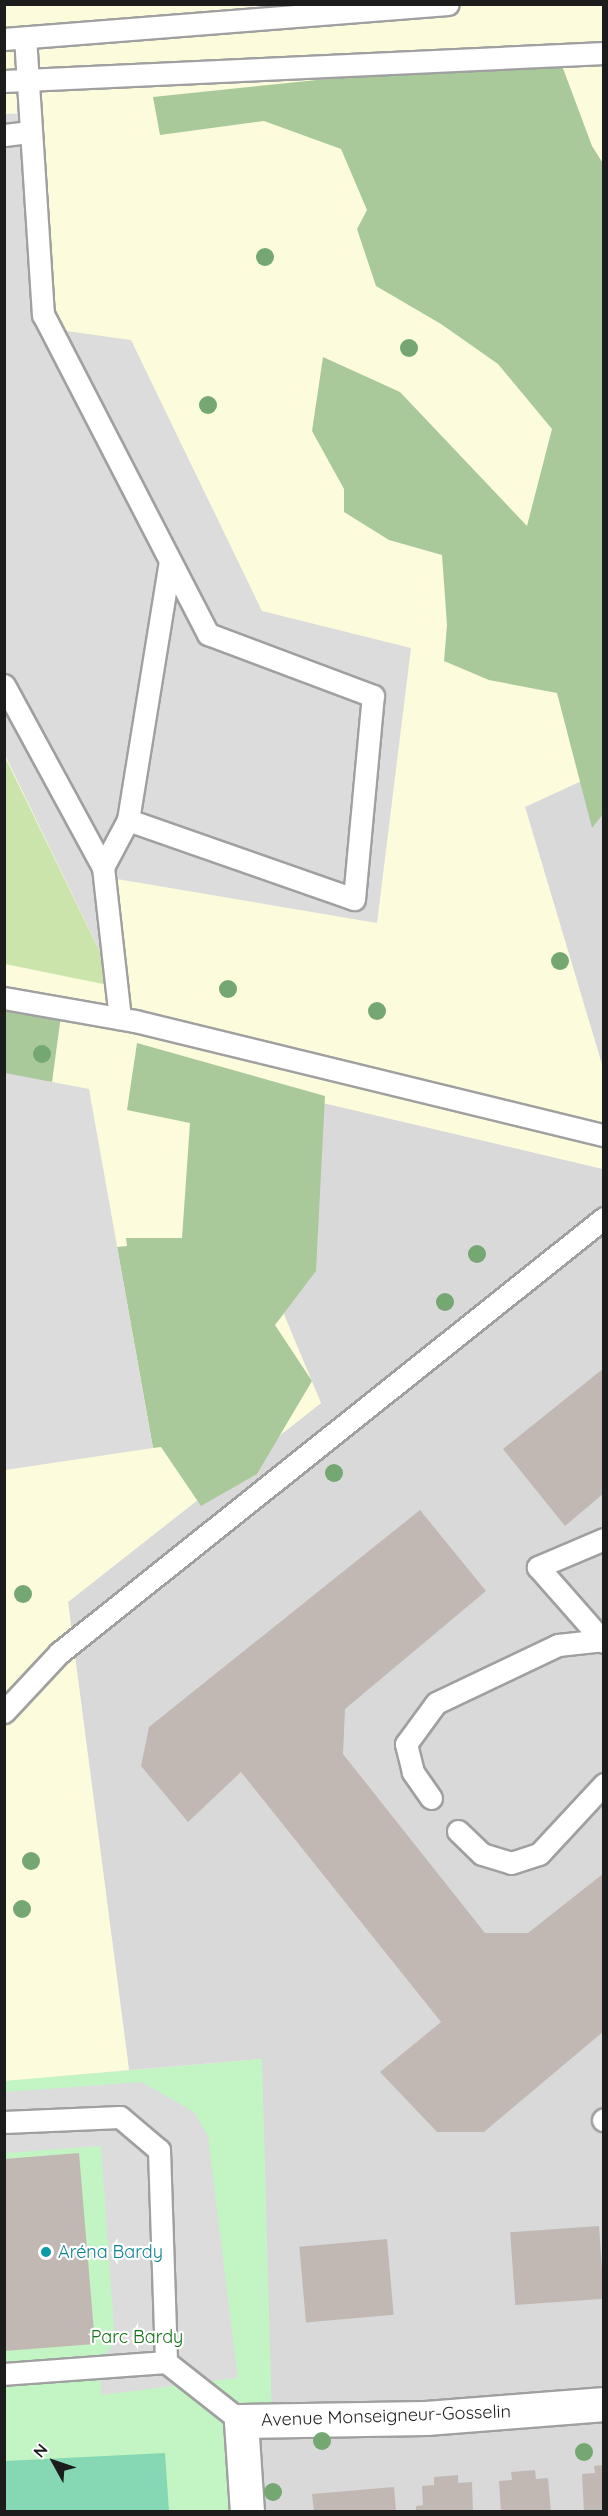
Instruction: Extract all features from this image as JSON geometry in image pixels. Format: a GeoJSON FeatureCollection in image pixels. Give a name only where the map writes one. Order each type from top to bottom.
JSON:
{"type":"FeatureCollection","features":[{"type":"Feature","properties":{"kind":"street","name":"Avenue Monseigneur-Gosselin"},"geometry":{"type":"LineString","coordinates":[[241,2421],[426,2418],[603,2404]]}},
{"type":"Feature","properties":{"kind":"street"},"geometry":{"type":"LineString","coordinates":[[241,2421],[247,2511]]}},
{"type":"Feature","properties":{"kind":"lane"},"geometry":{"type":"LineString","coordinates":[[128,820],[354,899],[373,696],[208,634],[43,315],[27,80],[15,38],[448,4]]}},
{"type":"Feature","properties":{"kind":"lane"},"geometry":{"type":"LineString","coordinates":[[4,81],[603,53]]}},
{"type":"Feature","properties":{"kind":"lane"},"geometry":{"type":"LineString","coordinates":[[4,135],[30,132]]}},
{"type":"Feature","properties":{"kind":"lane"},"geometry":{"type":"LineString","coordinates":[[103,867],[128,820],[170,562]]}},
{"type":"Feature","properties":{"kind":"lane"},"geometry":{"type":"LineString","coordinates":[[4,685],[103,867],[120,1018]]}},
{"type":"Feature","properties":{"kind":"lane"},"geometry":{"type":"LineString","coordinates":[[4,998],[120,1018],[603,1135]]}},
{"type":"Feature","properties":{"kind":"lane"},"geometry":{"type":"LineString","coordinates":[[4,1712],[59,1653],[603,1218]]}},
{"type":"Feature","properties":{"kind":"lane"},"geometry":{"type":"LineString","coordinates":[[603,1539],[538,1567],[603,1641]]}},
{"type":"Feature","properties":{"kind":"lane"},"geometry":{"type":"LineString","coordinates":[[431,1798],[413,1772],[406,1744],[436,1703],[558,1645],[603,1641]]}},
{"type":"Feature","properties":{"kind":"lane"},"geometry":{"type":"LineString","coordinates":[[458,1831],[482,1854],[511,1863],[539,1854],[603,1784]]}},
{"type":"Feature","properties":{"kind":"lane"},"geometry":{"type":"LineString","coordinates":[[4,2122],[120,2117],[159,2150],[166,2362]]}},
{"type":"Feature","properties":{"kind":"lane"},"geometry":{"type":"LineString","coordinates":[[4,2374],[166,2362],[241,2421]]}},
{"type":"Feature","properties":{"kind":"shaded area"},"geometry":{"type":"Polygon","coordinates":[[[5,5],[603,5],[603,771],[525,807],[603,1068],[603,1169],[319,1102],[280,1305],[321,1403],[68,1602],[129,2070],[5,2081],[5,5]]]}},
{"type":"Feature","properties":{"kind":"shaded area"},"geometry":{"type":"Polygon","coordinates":[[[35,113],[44,328],[131,340],[262,611],[411,648],[377,923],[105,877],[102,956],[5,755],[4,114],[35,113]]]}},
{"type":"Feature","properties":{"kind":"shaded area"},"geometry":{"type":"Polygon","coordinates":[[[603,771],[603,1068],[525,807],[603,771]]]}},
{"type":"Feature","properties":{"kind":"shaded area"},"geometry":{"type":"Polygon","coordinates":[[[5,1073],[89,1089],[153,1448],[5,1470],[5,1073]]]}},
{"type":"Feature","properties":{"kind":"shaded area"},"geometry":{"type":"Polygon","coordinates":[[[319,1102],[603,1169],[603,2511],[247,2511],[261,2059],[129,2070],[68,1602],[321,1403],[280,1305],[319,1102]]]}},
{"type":"Feature","properties":{"kind":"shaded area"},"geometry":{"type":"Polygon","coordinates":[[[142,2082],[194,2112],[208,2136],[238,2378],[101,2395],[99,2362],[115,2343],[101,2146],[5,2153],[5,2092],[142,2082]]]}},
{"type":"Feature","properties":{"kind":"green space"},"geometry":{"type":"Polygon","coordinates":[[[558,55],[592,146],[604,165],[604,813],[592,828],[557,693],[489,680],[444,661],[447,625],[442,555],[389,540],[344,512],[344,489],[312,431],[323,357],[400,392],[527,526],[552,429],[498,364],[441,324],[376,286],[357,229],[367,210],[341,149],[264,121],[160,135],[153,97],[558,55]]]}},
{"type":"Feature","properties":{"kind":"green space"},"geometry":{"type":"Polygon","coordinates":[[[4,755],[102,956],[117,966],[108,985],[5,964],[4,755]]]}},
{"type":"Feature","properties":{"kind":"green space"},"geometry":{"type":"Polygon","coordinates":[[[5,1002],[62,1008],[52,1082],[5,1076],[5,1002]]]}},
{"type":"Feature","properties":{"kind":"green space"},"geometry":{"type":"Polygon","coordinates":[[[137,1043],[325,1096],[316,1271],[275,1325],[312,1381],[257,1474],[201,1506],[161,1447],[153,1448],[117,1247],[127,1246],[126,1238],[182,1238],[190,1123],[127,1110],[137,1043]]]}},
{"type":"Feature","properties":{"kind":"green space","name":"Parc Bardy"},"geometry":{"type":"Polygon","coordinates":[[[262,2059],[272,2420],[242,2421],[247,2511],[5,2512],[5,2081],[262,2059]]]}},
{"type":"Feature","properties":{"kind":"green space"},"geometry":{"type":"Polygon","coordinates":[[[165,2453],[169,2511],[5,2511],[5,2461],[165,2453]]]}},
{"type":"Feature","properties":{"kind":"building"},"geometry":{"type":"Polygon","coordinates":[[[604,1368],[604,1493],[565,1526],[503,1449],[604,1368]]]}},
{"type":"Feature","properties":{"kind":"building"},"geometry":{"type":"Polygon","coordinates":[[[420,1510],[486,1591],[345,1709],[343,1754],[485,1933],[528,1933],[604,1873],[604,2031],[484,2132],[437,2132],[380,2072],[441,2022],[241,1772],[188,1822],[141,1766],[149,1727],[420,1510]]]}},
{"type":"Feature","properties":{"kind":"building","name":"Aréna Bardy"},"geometry":{"type":"Polygon","coordinates":[[[79,2153],[95,2344],[4,2351],[4,2159],[79,2153]]]}},
{"type":"Feature","properties":{"kind":"building"},"geometry":{"type":"Polygon","coordinates":[[[599,2226],[604,2299],[515,2305],[510,2232],[599,2226]]]}},
{"type":"Feature","properties":{"kind":"building"},"geometry":{"type":"Polygon","coordinates":[[[387,2239],[394,2315],[306,2322],[299,2247],[387,2239]]]}},
{"type":"Feature","properties":{"kind":"building"},"geometry":{"type":"Polygon","coordinates":[[[604,2465],[604,2512],[584,2512],[582,2474],[595,2473],[594,2466],[604,2465]]]}},
{"type":"Feature","properties":{"kind":"building"},"geometry":{"type":"Polygon","coordinates":[[[535,2470],[536,2479],[548,2478],[551,2512],[501,2512],[499,2481],[512,2480],[511,2472],[535,2470]]]}},
{"type":"Feature","properties":{"kind":"building"},"geometry":{"type":"Polygon","coordinates":[[[458,2475],[458,2483],[472,2482],[473,2512],[416,2512],[416,2506],[423,2505],[422,2486],[434,2485],[434,2477],[458,2475]]]}},
{"type":"Feature","properties":{"kind":"building"},"geometry":{"type":"Polygon","coordinates":[[[394,2487],[396,2512],[314,2512],[312,2494],[394,2487]]]}},
{"type":"Feature","properties":{"kind":"place","name":"Aréna Bardy"},"geometry":{"type":"Point","coordinates":[46,2252]}}]}
